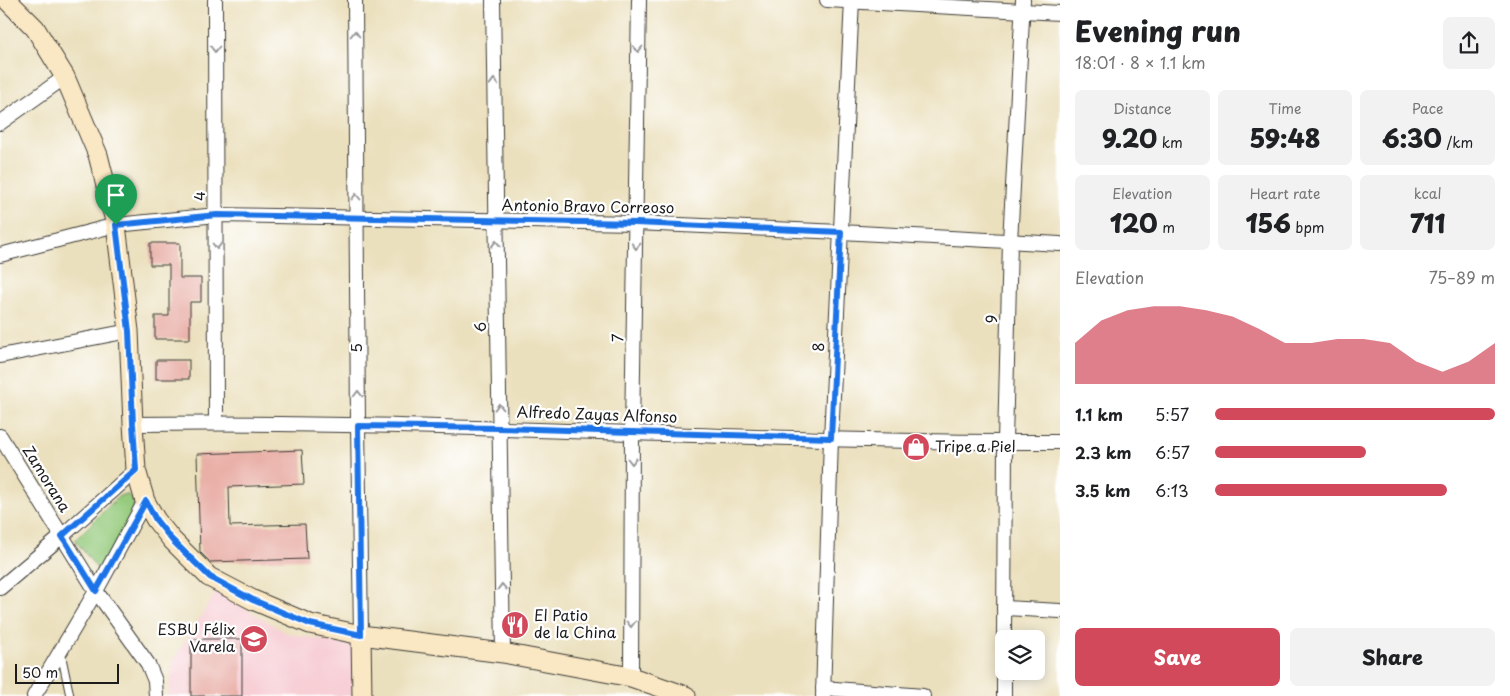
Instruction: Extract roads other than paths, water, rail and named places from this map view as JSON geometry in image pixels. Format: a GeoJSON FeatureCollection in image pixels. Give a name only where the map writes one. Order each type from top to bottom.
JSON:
{"type":"FeatureCollection","features":[{"type":"Feature","properties":{"kind":"main road"},"geometry":{"type":"LineString","coordinates":[[7,0],[36,28],[65,77],[98,155],[116,225],[129,331],[136,470],[146,501],[156,520],[172,540],[210,577],[253,600],[310,624],[361,635],[503,653],[631,677],[686,696]]}},
{"type":"Feature","properties":{"kind":"main road","name":"5"},"geometry":{"type":"LineString","coordinates":[[361,635],[362,696]]}},
{"type":"Feature","properties":{"kind":"street","name":"4"},"geometry":{"type":"LineString","coordinates":[[215,0],[216,423]]}},
{"type":"Feature","properties":{"kind":"street","name":"5"},"geometry":{"type":"LineString","coordinates":[[355,0],[361,635]]}},
{"type":"Feature","properties":{"kind":"street","name":"6"},"geometry":{"type":"LineString","coordinates":[[493,0],[503,653]]}},
{"type":"Feature","properties":{"kind":"street","name":"7"},"geometry":{"type":"LineString","coordinates":[[631,677],[632,432],[639,0]]}},
{"type":"Feature","properties":{"kind":"street"},"geometry":{"type":"LineString","coordinates":[[827,0],[1023,5],[1060,13]]}},
{"type":"Feature","properties":{"kind":"street","name":"8"},"geometry":{"type":"LineString","coordinates":[[823,692],[831,438],[852,1]]}},
{"type":"Feature","properties":{"kind":"street","name":"9"},"geometry":{"type":"LineString","coordinates":[[1004,630],[1010,242],[1023,5]]}},
{"type":"Feature","properties":{"kind":"street"},"geometry":{"type":"LineString","coordinates":[[0,124],[65,77]]}},
{"type":"Feature","properties":{"kind":"street","name":"Antonio Bravo Correoso"},"geometry":{"type":"LineString","coordinates":[[116,225],[217,215],[356,217],[636,223],[1060,244]]}},
{"type":"Feature","properties":{"kind":"street"},"geometry":{"type":"LineString","coordinates":[[0,255],[116,225]]}},
{"type":"Feature","properties":{"kind":"street"},"geometry":{"type":"LineString","coordinates":[[0,356],[129,331]]}},
{"type":"Feature","properties":{"kind":"street","name":"Alfredo Zayas Alfonso"},"geometry":{"type":"LineString","coordinates":[[133,424],[216,423],[499,428],[831,438],[1060,442]]}},
{"type":"Feature","properties":{"kind":"street","name":"Zamorana"},"geometry":{"type":"LineString","coordinates":[[0,436],[96,591],[148,664],[155,681],[156,696]]}},
{"type":"Feature","properties":{"kind":"street"},"geometry":{"type":"LineString","coordinates":[[0,588],[136,470]]}},
{"type":"Feature","properties":{"kind":"street"},"geometry":{"type":"LineString","coordinates":[[34,696],[146,501]]}},
{"type":"Feature","properties":{"kind":"street"},"geometry":{"type":"LineString","coordinates":[[1004,608],[1060,611]]}},
{"type":"Feature","properties":{"kind":"street"},"geometry":{"type":"LineString","coordinates":[[1004,680],[1004,696]]}},
{"type":"Feature","properties":{"kind":"street"},"geometry":{"type":"LineString","coordinates":[[823,692],[923,696]]}},
{"type":"Feature","properties":{"kind":"lane"},"geometry":{"type":"LineString","coordinates":[[60,650],[70,696]]}},
{"type":"Feature","properties":{"kind":"place","name":"Tripe a Piel"},"geometry":{"type":"Point","coordinates":[916,447]}},
{"type":"Feature","properties":{"kind":"place","name":"El Patio de la China"},"geometry":{"type":"Point","coordinates":[515,625]}},
{"type":"Feature","properties":{"kind":"place","name":"ESBU Félix Varela"},"geometry":{"type":"Point","coordinates":[254,639]}}]}
